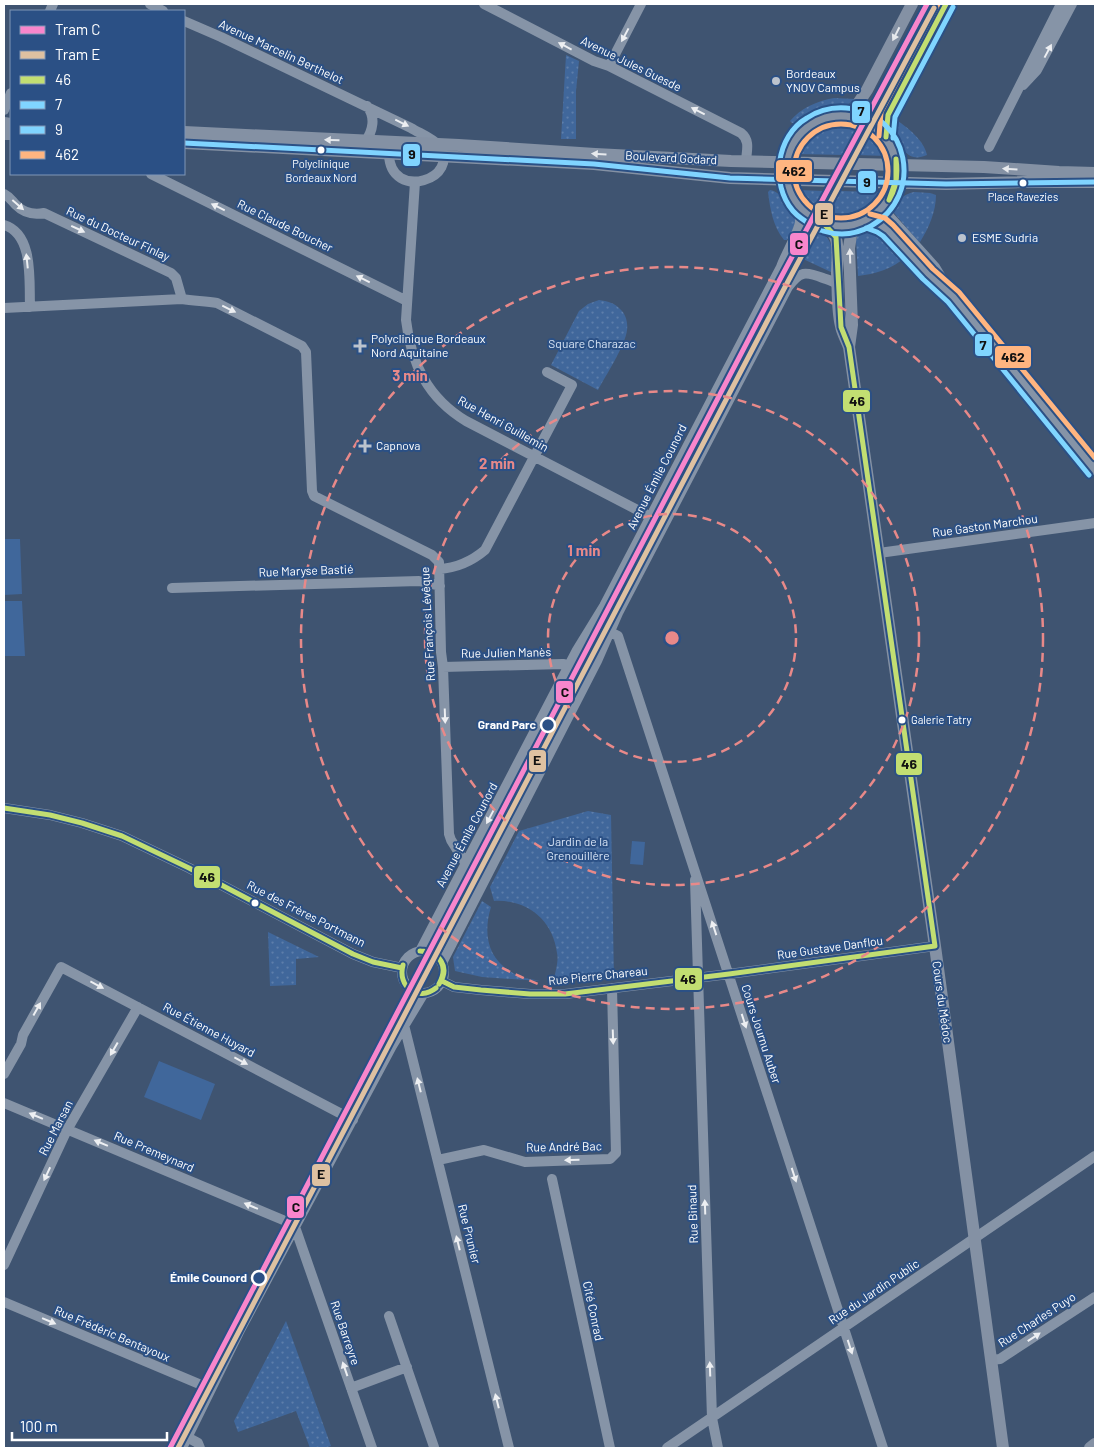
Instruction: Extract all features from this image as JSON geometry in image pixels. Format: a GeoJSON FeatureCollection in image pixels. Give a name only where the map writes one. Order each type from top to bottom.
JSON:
{"type":"FeatureCollection","features":[{"type":"Feature","properties":{"kind":"main road"},"geometry":{"type":"LineString","coordinates":[[842,115],[855,108],[867,90],[912,4]]}},
{"type":"Feature","properties":{"kind":"main road"},"geometry":{"type":"LineString","coordinates":[[886,137],[888,115],[946,4]]}},
{"type":"Feature","properties":{"kind":"main road"},"geometry":{"type":"LineString","coordinates":[[842,115],[854,116],[879,129],[886,137],[893,150],[897,165],[896,183],[886,205],[878,214],[863,222],[847,227],[835,227],[813,219],[796,204],[786,180],[786,162],[791,146],[808,126],[824,118],[842,115]]}},
{"type":"Feature","properties":{"kind":"main road","name":"Boulevard Godard"},"geometry":{"type":"LineString","coordinates":[[185,132],[786,162]]}},
{"type":"Feature","properties":{"kind":"main road","name":"Boulevard Godard"},"geometry":{"type":"LineString","coordinates":[[185,144],[594,164],[730,178],[786,180]]}},
{"type":"Feature","properties":{"kind":"main road"},"geometry":{"type":"LineString","coordinates":[[786,162],[984,167],[1095,173]]}},
{"type":"Feature","properties":{"kind":"main road"},"geometry":{"type":"LineString","coordinates":[[786,180],[946,184],[1095,182]]}},
{"type":"Feature","properties":{"kind":"main road","name":"Cours du Médoc"},"geometry":{"type":"LineString","coordinates":[[849,347],[852,325],[849,248],[851,235],[863,222]]}},
{"type":"Feature","properties":{"kind":"main road","name":"Cours du Médoc"},"geometry":{"type":"LineString","coordinates":[[824,224],[836,237],[841,327],[849,347],[879,553],[935,946],[1003,1448]]}},
{"type":"Feature","properties":{"kind":"main road"},"geometry":{"type":"LineString","coordinates":[[1090,1448],[1095,1444]]}},
{"type":"Feature","properties":{"kind":"street"},"geometry":{"type":"LineString","coordinates":[[150,4],[161,10]]}},
{"type":"Feature","properties":{"kind":"street","name":"Avenue Jules Guesde"},"geometry":{"type":"LineString","coordinates":[[484,4],[594,61],[609,66],[741,133],[746,138],[746,160]]}},
{"type":"Feature","properties":{"kind":"street"},"geometry":{"type":"LineString","coordinates":[[609,66],[641,4]]}},
{"type":"Feature","properties":{"kind":"street"},"geometry":{"type":"LineString","coordinates":[[989,147],[1061,4]]}},
{"type":"Feature","properties":{"kind":"street"},"geometry":{"type":"LineString","coordinates":[[1019,89],[1037,70],[1072,4]]}},
{"type":"Feature","properties":{"kind":"street","name":"Avenue Marcelin Berthelot"},"geometry":{"type":"LineString","coordinates":[[185,21],[367,106],[411,128],[437,144]]}},
{"type":"Feature","properties":{"kind":"street"},"geometry":{"type":"LineString","coordinates":[[4,110],[9,94]]}},
{"type":"Feature","properties":{"kind":"street"},"geometry":{"type":"LineString","coordinates":[[365,142],[371,130],[373,117],[372,112],[367,106]]}},
{"type":"Feature","properties":{"kind":"street"},"geometry":{"type":"LineString","coordinates":[[389,154],[391,168],[397,175],[405,180],[424,181],[438,172],[443,165],[444,157],[437,144]]}},
{"type":"Feature","properties":{"kind":"street","name":"Rue Claude Boucher"},"geometry":{"type":"LineString","coordinates":[[153,175],[407,301]]}},
{"type":"Feature","properties":{"kind":"street","name":"Rue Henri Guillemin"},"geometry":{"type":"LineString","coordinates":[[415,182],[406,320],[411,351],[424,380],[444,406],[466,421],[651,517]]}},
{"type":"Feature","properties":{"kind":"street","name":"Rue du Docteur Finlay"},"geometry":{"type":"LineString","coordinates":[[4,194],[13,200],[16,205],[33,215],[44,213],[171,273],[176,278],[182,299]]}},
{"type":"Feature","properties":{"kind":"street","name":"Avenue Émile Counord"},"geometry":{"type":"LineString","coordinates":[[420,951],[577,650],[604,606],[651,517],[774,279],[800,224],[800,216],[796,204]]}},
{"type":"Feature","properties":{"kind":"street"},"geometry":{"type":"LineString","coordinates":[[886,205],[889,216],[936,267],[953,297]]}},
{"type":"Feature","properties":{"kind":"street"},"geometry":{"type":"LineString","coordinates":[[863,222],[881,225],[888,230],[928,274],[953,297],[1095,470]]}},
{"type":"Feature","properties":{"kind":"street"},"geometry":{"type":"LineString","coordinates":[[4,225],[14,230],[24,241],[27,255],[30,307]]}},
{"type":"Feature","properties":{"kind":"street"},"geometry":{"type":"LineString","coordinates":[[442,963],[590,674],[622,605],[788,287],[797,277],[805,273],[813,274],[838,285]]}},
{"type":"Feature","properties":{"kind":"street"},"geometry":{"type":"LineString","coordinates":[[4,308],[182,299]]}},
{"type":"Feature","properties":{"kind":"street","name":"Rue François Lévêque"},"geometry":{"type":"LineString","coordinates":[[182,299],[217,303],[302,346],[306,352],[312,491],[314,496],[432,554],[439,562],[449,834],[466,864]]}},
{"type":"Feature","properties":{"kind":"street"},"geometry":{"type":"LineString","coordinates":[[439,569],[456,566],[485,550],[572,385],[547,372]]}},
{"type":"Feature","properties":{"kind":"street","name":"Rue Gaston Marchou"},"geometry":{"type":"LineString","coordinates":[[879,553],[1095,523]]}},
{"type":"Feature","properties":{"kind":"street","name":"Rue Maryse Bastié"},"geometry":{"type":"LineString","coordinates":[[172,588],[419,581],[440,586]]}},
{"type":"Feature","properties":{"kind":"street","name":"Cours Journu Auber"},"geometry":{"type":"LineString","coordinates":[[610,632],[618,636],[882,1448]]}},
{"type":"Feature","properties":{"kind":"street"},"geometry":{"type":"LineString","coordinates":[[570,665],[590,674]]}},
{"type":"Feature","properties":{"kind":"street","name":"Rue Julien Manès"},"geometry":{"type":"LineString","coordinates":[[443,667],[570,665]]}},
{"type":"Feature","properties":{"kind":"street","name":"Rue des Frères Portmann"},"geometry":{"type":"LineString","coordinates":[[4,808],[50,815],[122,836],[189,868],[354,954],[373,962],[402,968]]}},
{"type":"Feature","properties":{"kind":"street","name":"Rue Binaud"},"geometry":{"type":"LineString","coordinates":[[694,869],[712,1418],[718,1448]]}},
{"type":"Feature","properties":{"kind":"street","name":"Rue Gustave Danflou"},"geometry":{"type":"LineString","coordinates":[[729,974],[935,946]]}},
{"type":"Feature","properties":{"kind":"street"},"geometry":{"type":"LineString","coordinates":[[420,951],[434,954],[442,963],[444,969],[442,981],[435,990],[424,993],[414,992],[406,986],[402,978],[402,968],[408,956],[420,951]]}},
{"type":"Feature","properties":{"kind":"street","name":"Rue Étienne Huyard"},"geometry":{"type":"LineString","coordinates":[[4,1074],[56,975],[61,968],[65,968],[352,1120]]}},
{"type":"Feature","properties":{"kind":"street"},"geometry":{"type":"LineString","coordinates":[[698,978],[729,974]]}},
{"type":"Feature","properties":{"kind":"street","name":"Rue Pierre Chareau"},"geometry":{"type":"LineString","coordinates":[[442,981],[454,987],[530,994],[565,994],[698,978]]}},
{"type":"Feature","properties":{"kind":"street","name":"Rue André Bac"},"geometry":{"type":"LineString","coordinates":[[438,1160],[484,1150],[525,1162],[610,1159],[616,1153],[612,988]]}},
{"type":"Feature","properties":{"kind":"street"},"geometry":{"type":"LineString","coordinates":[[182,1448],[244,1322],[352,1120],[404,1025],[424,993]]}},
{"type":"Feature","properties":{"kind":"street","name":"Rue Marsan"},"geometry":{"type":"LineString","coordinates":[[4,1265],[67,1130],[138,1007]]}},
{"type":"Feature","properties":{"kind":"street","name":"Rue Prunier"},"geometry":{"type":"LineString","coordinates":[[404,1025],[509,1448]]}},
{"type":"Feature","properties":{"kind":"street","name":"Rue Premeynard"},"geometry":{"type":"LineString","coordinates":[[4,1102],[283,1220],[295,1227]]}},
{"type":"Feature","properties":{"kind":"street","name":"Rue du Jardin Public"},"geometry":{"type":"LineString","coordinates":[[667,1448],[1095,1156]]}},
{"type":"Feature","properties":{"kind":"street","name":"Cité Conrad"},"geometry":{"type":"LineString","coordinates":[[552,1179],[610,1448]]}},
{"type":"Feature","properties":{"kind":"street","name":"Rue Barreyre"},"geometry":{"type":"LineString","coordinates":[[295,1227],[372,1448]]}},
{"type":"Feature","properties":{"kind":"street","name":"Rue Charles Puyo"},"geometry":{"type":"LineString","coordinates":[[991,1360],[1000,1359],[1095,1297]]}},
{"type":"Feature","properties":{"kind":"street","name":"Rue Frédéric Bentayoux"},"geometry":{"type":"LineString","coordinates":[[4,1302],[211,1389]]}},
{"type":"Feature","properties":{"kind":"street"},"geometry":{"type":"LineString","coordinates":[[389,1316],[434,1447]]}},
{"type":"Feature","properties":{"kind":"street"},"geometry":{"type":"LineString","coordinates":[[351,1388],[407,1367]]}},
{"type":"Feature","properties":{"kind":"street"},"geometry":{"type":"LineString","coordinates":[[188,1437],[198,1443],[200,1448]]}},
{"type":"Feature","properties":{"kind":"green space"},"geometry":{"type":"Polygon","coordinates":[[[566,55],[579,61],[576,91],[576,139],[561,139],[566,55]]]}},
{"type":"Feature","properties":{"kind":"green space"},"geometry":{"type":"Polygon","coordinates":[[[834,98],[855,99],[844,106],[821,109],[799,122],[792,123],[790,121],[799,112],[810,106],[834,98]]]}},
{"type":"Feature","properties":{"kind":"green space"},"geometry":{"type":"Polygon","coordinates":[[[895,119],[919,139],[927,155],[913,157],[906,153],[892,130],[895,119]]]}},
{"type":"Feature","properties":{"kind":"green space"},"geometry":{"type":"Polygon","coordinates":[[[840,123],[858,127],[844,155],[797,154],[800,147],[814,132],[826,126],[840,123]]]}},
{"type":"Feature","properties":{"kind":"green space"},"geometry":{"type":"Polygon","coordinates":[[[869,132],[878,140],[887,156],[856,155],[869,132]]]}},
{"type":"Feature","properties":{"kind":"green space"},"geometry":{"type":"Polygon","coordinates":[[[770,190],[782,197],[795,218],[795,224],[787,240],[784,240],[780,235],[775,223],[768,192],[770,190]]]}},
{"type":"Feature","properties":{"kind":"green space"},"geometry":{"type":"Polygon","coordinates":[[[798,190],[824,191],[814,210],[804,200],[798,190]]]}},
{"type":"Feature","properties":{"kind":"green space"},"geometry":{"type":"Polygon","coordinates":[[[837,191],[884,192],[873,206],[858,215],[841,218],[824,215],[837,191]]]}},
{"type":"Feature","properties":{"kind":"green space"},"geometry":{"type":"Polygon","coordinates":[[[914,192],[936,195],[931,219],[920,242],[894,213],[894,209],[900,199],[914,192]]]}},
{"type":"Feature","properties":{"kind":"green space"},"geometry":{"type":"Polygon","coordinates":[[[874,229],[887,236],[905,257],[895,265],[883,270],[858,276],[856,240],[862,232],[874,229]]]}},
{"type":"Feature","properties":{"kind":"green space"},"geometry":{"type":"Polygon","coordinates":[[[816,230],[827,238],[832,247],[833,273],[801,258],[816,230]]]}},
{"type":"Feature","properties":{"kind":"green space"},"geometry":{"type":"Polygon","coordinates":[[[776,282],[785,287],[596,657],[581,648],[776,282]]]}},
{"type":"Feature","properties":{"kind":"green space","name":"Square Charazac"},"geometry":{"type":"Polygon","coordinates":[[[599,300],[618,307],[625,316],[627,327],[626,336],[619,352],[598,390],[551,365],[579,311],[588,304],[599,300]]]}},
{"type":"Feature","properties":{"kind":"green space"},"geometry":{"type":"Polygon","coordinates":[[[4,539],[20,539],[22,594],[4,595],[4,539]]]}},
{"type":"Feature","properties":{"kind":"green space"},"geometry":{"type":"Polygon","coordinates":[[[4,601],[22,601],[25,656],[4,656],[4,601]]]}},
{"type":"Feature","properties":{"kind":"green space"},"geometry":{"type":"Polygon","coordinates":[[[518,769],[533,777],[448,941],[433,933],[518,769]]]}},
{"type":"Feature","properties":{"kind":"green space","name":"Jardin de la Grenouillère"},"geometry":{"type":"Polygon","coordinates":[[[588,811],[611,815],[614,979],[554,980],[557,953],[550,931],[544,922],[527,908],[506,901],[494,901],[490,887],[519,831],[588,811]]]}},
{"type":"Feature","properties":{"kind":"green space"},"geometry":{"type":"Polygon","coordinates":[[[632,841],[645,842],[643,865],[630,864],[632,841]]]}},
{"type":"Feature","properties":{"kind":"green space"},"geometry":{"type":"Polygon","coordinates":[[[482,901],[491,907],[487,926],[488,936],[489,944],[497,960],[516,975],[540,981],[482,977],[455,971],[453,957],[482,901]]]}},
{"type":"Feature","properties":{"kind":"green space"},"geometry":{"type":"Polygon","coordinates":[[[268,932],[319,957],[296,959],[296,985],[270,986],[268,932]]]}},
{"type":"Feature","properties":{"kind":"green space"},"geometry":{"type":"Polygon","coordinates":[[[159,1061],[215,1084],[201,1120],[144,1097],[159,1061]]]}},
{"type":"Feature","properties":{"kind":"green space"},"geometry":{"type":"Polygon","coordinates":[[[286,1321],[331,1446],[325,1448],[310,1448],[296,1411],[238,1432],[234,1421],[286,1321]]]}},
{"type":"Feature","properties":{"kind":"tram line","name":"C"},"geometry":{"type":"LineString","coordinates":[[170,1448],[778,283],[927,4]]}},
{"type":"Feature","properties":{"kind":"tram line","name":"E"},"geometry":{"type":"LineString","coordinates":[[178,1448],[785,287],[934,8]]}},
{"type":"Feature","properties":{"kind":"transit line","name":"462"},"geometry":{"type":"LineString","coordinates":[[879,136],[881,112],[938,4]]}},
{"type":"Feature","properties":{"kind":"transit line","name":"46"},"geometry":{"type":"LineString","coordinates":[[886,137],[888,115],[946,4]]}},
{"type":"Feature","properties":{"kind":"transit line","name":"7"},"geometry":{"type":"LineString","coordinates":[[893,138],[895,117],[953,7]]}},
{"type":"Feature","properties":{"kind":"transit line","name":"7"},"geometry":{"type":"LineString","coordinates":[[820,230],[799,217],[786,200],[781,188],[779,174],[783,148],[788,136],[797,126],[816,113],[841,108],[868,113],[884,124],[896,140],[903,158],[904,177],[899,196],[888,213],[868,228],[846,234],[823,231]]}},
{"type":"Feature","properties":{"kind":"transit line","name":"462"},"geometry":{"type":"LineString","coordinates":[[841,124],[859,127],[874,138],[885,153],[888,171],[885,189],[874,204],[859,215],[841,218],[823,215],[808,204],[797,189],[794,171],[797,153],[808,138],[823,127],[841,124]]}},
{"type":"Feature","properties":{"kind":"transit line","name":"9"},"geometry":{"type":"LineString","coordinates":[[185,143],[594,164],[730,178],[946,184],[1095,182]]}},
{"type":"Feature","properties":{"kind":"transit line","name":"46"},"geometry":{"type":"LineString","coordinates":[[889,200],[896,180],[896,159]]}},
{"type":"Feature","properties":{"kind":"transit line","name":"46"},"geometry":{"type":"LineString","coordinates":[[889,200],[896,180],[896,159]]}},
{"type":"Feature","properties":{"kind":"transit line","name":"462"},"geometry":{"type":"LineString","coordinates":[[870,214],[885,218],[893,225],[933,269],[959,292],[1095,458]]}},
{"type":"Feature","properties":{"kind":"transit line","name":"46"},"geometry":{"type":"LineString","coordinates":[[824,224],[836,237],[841,327],[849,347],[935,946]]}},
{"type":"Feature","properties":{"kind":"transit line","name":"7"},"geometry":{"type":"LineString","coordinates":[[866,228],[883,236],[923,279],[948,302],[1089,475]]}},
{"type":"Feature","properties":{"kind":"transit line","name":"46"},"geometry":{"type":"LineString","coordinates":[[4,808],[50,815],[122,836],[189,868],[353,954],[373,962],[402,968]]}},
{"type":"Feature","properties":{"kind":"transit line","name":"46"},"geometry":{"type":"LineString","coordinates":[[442,981],[454,987],[481,990],[530,994],[565,994],[935,946]]}},
{"type":"Feature","properties":{"kind":"transit line","name":"46"},"geometry":{"type":"LineString","coordinates":[[420,951],[433,954],[441,961],[443,971],[439,984]]}},
{"type":"Feature","properties":{"kind":"transit line","name":"46"},"geometry":{"type":"LineString","coordinates":[[420,951],[433,954],[441,961],[444,972],[439,984]]}},
{"type":"Feature","properties":{"kind":"transit line","name":"46"},"geometry":{"type":"LineString","coordinates":[[403,965],[403,980],[411,990],[416,993],[422,993],[436,988]]}},
{"type":"Feature","properties":{"kind":"place","name":"Bordeaux YNOV Campus"},"geometry":{"type":"Point","coordinates":[776,81]}},
{"type":"Feature","properties":{"kind":"place","name":"Polyclinique Bordeaux Nord"},"geometry":{"type":"Point","coordinates":[321,150]}},
{"type":"Feature","properties":{"kind":"place","name":"Place Ravezies"},"geometry":{"type":"Point","coordinates":[1023,183]}},
{"type":"Feature","properties":{"kind":"place","name":"ESME Sudria"},"geometry":{"type":"Point","coordinates":[962,238]}},
{"type":"Feature","properties":{"kind":"place","name":"Polyclinique Bordeaux Nord Aquitaine"},"geometry":{"type":"Point","coordinates":[360,346]}},
{"type":"Feature","properties":{"kind":"place","name":"Capnova"},"geometry":{"type":"Point","coordinates":[365,446]}},
{"type":"Feature","properties":{"kind":"place","name":"Galerie Tatry"},"geometry":{"type":"Point","coordinates":[902,720]}},
{"type":"Feature","properties":{"kind":"place","name":"Grand Parc"},"geometry":{"type":"Point","coordinates":[548,725]}},
{"type":"Feature","properties":{"kind":"place","name":"Émile Counord"},"geometry":{"type":"Point","coordinates":[259,1278]}}]}
